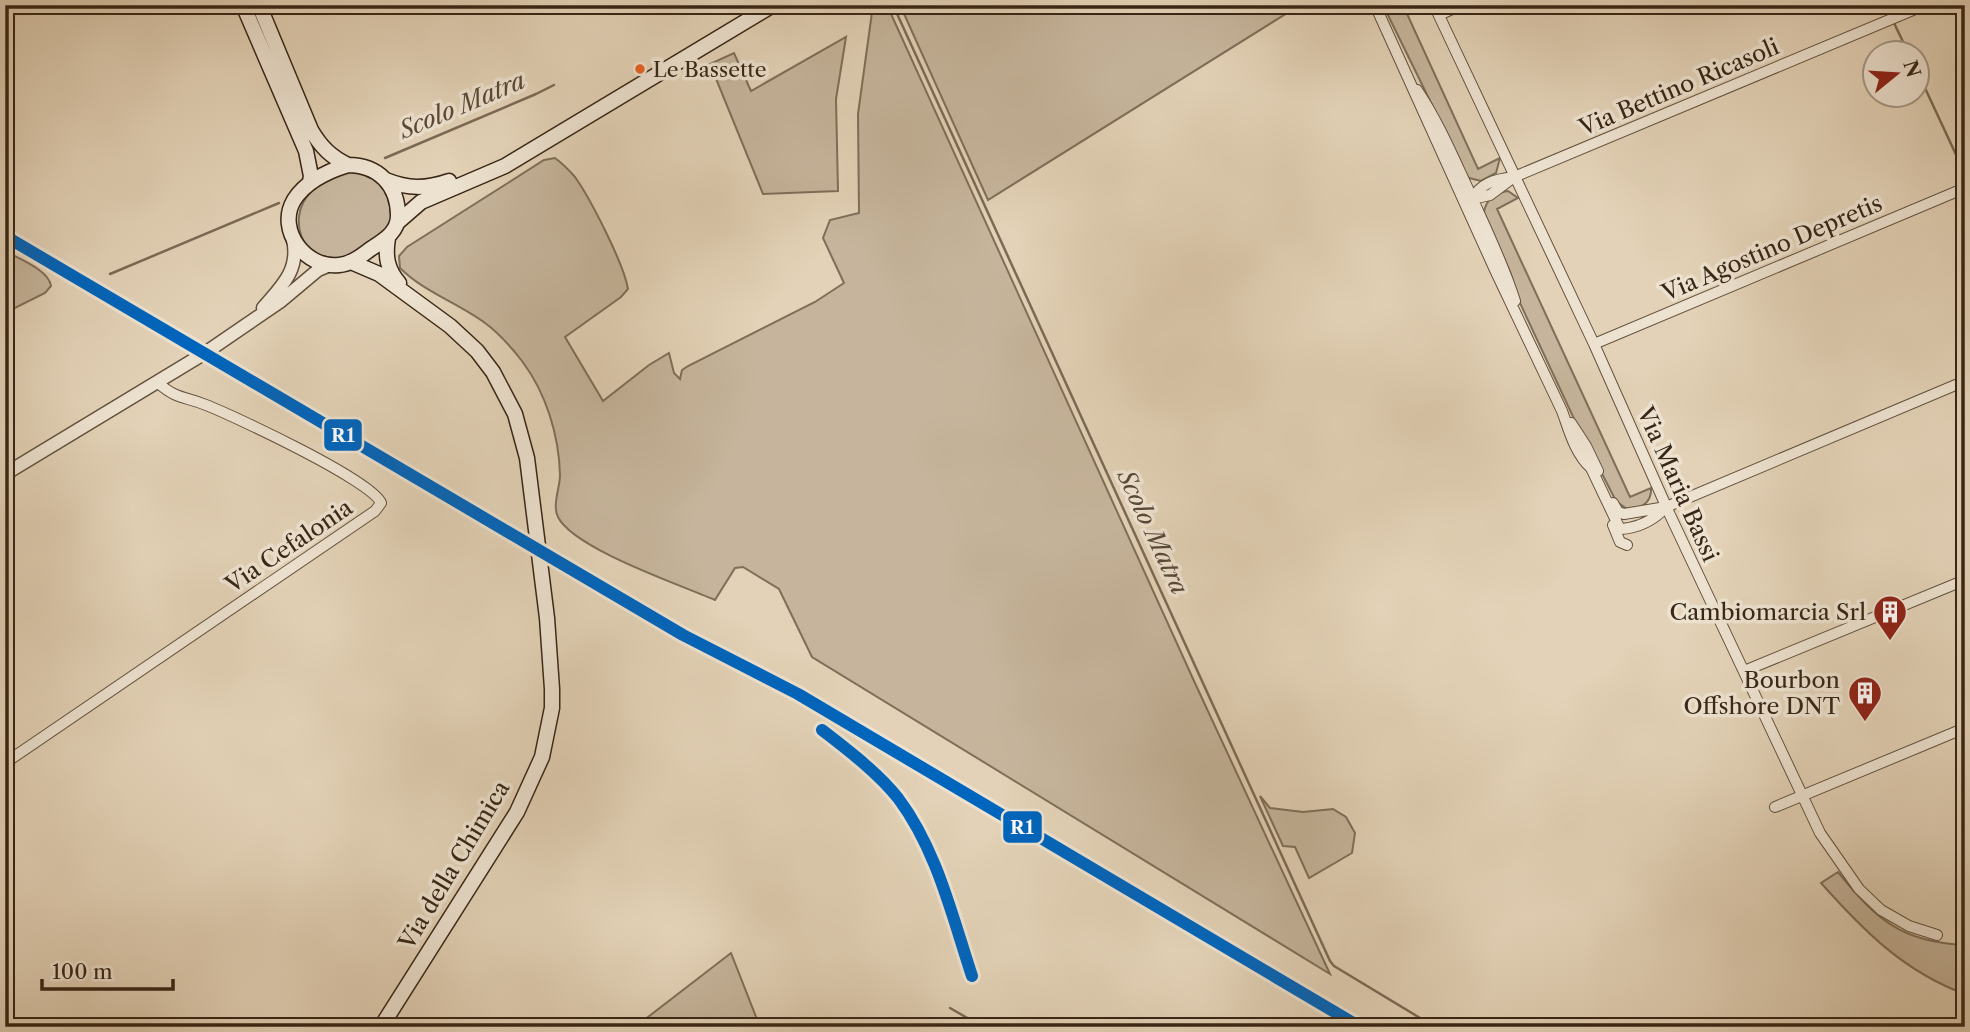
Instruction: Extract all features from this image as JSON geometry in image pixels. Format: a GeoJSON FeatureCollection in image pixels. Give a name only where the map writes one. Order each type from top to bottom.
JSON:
{"type":"FeatureCollection","features":[{"type":"Feature","properties":{"kind":"main road"},"geometry":{"type":"LineString","coordinates":[[243,5],[306,151],[310,182]]}},
{"type":"Feature","properties":{"kind":"main road"},"geometry":{"type":"LineString","coordinates":[[259,5],[311,130],[319,144],[333,158],[348,165],[370,168],[386,180],[401,186],[419,188],[484,174]]}},
{"type":"Feature","properties":{"kind":"main road"},"geometry":{"type":"LineString","coordinates":[[348,165],[310,182],[294,200],[289,211],[293,239],[305,255],[321,264],[351,262],[388,238],[398,222],[421,202],[516,159],[773,5]]}},
{"type":"Feature","properties":{"kind":"main road"},"geometry":{"type":"LineString","coordinates":[[386,180],[395,195],[398,222]]}},
{"type":"Feature","properties":{"kind":"main road","name":"Via della Chimica"},"geometry":{"type":"LineString","coordinates":[[382,1027],[517,812],[542,757],[552,708],[547,618],[532,495],[524,442],[515,414],[493,372],[477,351],[417,301],[391,274],[387,257],[388,238]]}},
{"type":"Feature","properties":{"kind":"main road","name":"Via della Chimica"},"geometry":{"type":"LineString","coordinates":[[351,262],[379,274],[409,298],[417,301]]}},
{"type":"Feature","properties":{"kind":"street"},"geometry":{"type":"LineString","coordinates":[[1375,5],[1620,542],[1627,545],[1627,536],[1632,528]]}},
{"type":"Feature","properties":{"kind":"street"},"geometry":{"type":"LineString","coordinates":[[1437,10],[1461,5]]}},
{"type":"Feature","properties":{"kind":"street","name":"Via Bettino Ricasoli"},"geometry":{"type":"LineString","coordinates":[[1472,199],[1490,195],[1514,177],[1925,5]]}},
{"type":"Feature","properties":{"kind":"street","name":"Via Maria Bassi"},"geometry":{"type":"LineString","coordinates":[[1437,10],[1820,833],[1859,889],[1881,910],[1909,926],[1937,935]]}},
{"type":"Feature","properties":{"kind":"street"},"geometry":{"type":"LineString","coordinates":[[1409,78],[1439,127],[1502,263],[1522,324]]}},
{"type":"Feature","properties":{"kind":"street"},"geometry":{"type":"LineString","coordinates":[[1432,134],[1441,145],[1467,199],[1472,199]]}},
{"type":"Feature","properties":{"kind":"street"},"geometry":{"type":"LineString","coordinates":[[1495,270],[1492,255],[1471,206],[1472,199],[1475,192],[1485,184],[1514,177]]}},
{"type":"Feature","properties":{"kind":"street"},"geometry":{"type":"LineString","coordinates":[[1464,181],[1485,184]]}},
{"type":"Feature","properties":{"kind":"street","name":"Via Agostino Depretis"},"geometry":{"type":"LineString","coordinates":[[1594,344],[1965,188]]}},
{"type":"Feature","properties":{"kind":"street"},"geometry":{"type":"LineString","coordinates":[[1479,214],[1483,200],[1490,195]]}},
{"type":"Feature","properties":{"kind":"street"},"geometry":{"type":"LineString","coordinates":[[253,320],[293,271],[296,250],[293,239]]}},
{"type":"Feature","properties":{"kind":"street"},"geometry":{"type":"LineString","coordinates":[[5,474],[158,383],[253,320],[318,270],[330,265]]}},
{"type":"Feature","properties":{"kind":"street"},"geometry":{"type":"LineString","coordinates":[[1562,411],[1586,446],[1618,512],[1632,514],[1666,507],[1965,381]]}},
{"type":"Feature","properties":{"kind":"street","name":"Via Cefalonia"},"geometry":{"type":"LineString","coordinates":[[5,763],[379,506],[380,500],[375,494],[337,469],[206,405],[173,396],[158,383]]}},
{"type":"Feature","properties":{"kind":"street"},"geometry":{"type":"LineString","coordinates":[[1583,461],[1591,468],[1620,529],[1632,528],[1657,517],[1666,507]]}},
{"type":"Feature","properties":{"kind":"street"},"geometry":{"type":"LineString","coordinates":[[1744,671],[1965,580]]}},
{"type":"Feature","properties":{"kind":"street"},"geometry":{"type":"LineString","coordinates":[[1776,807],[1965,727]]}},
{"type":"Feature","properties":{"kind":"shaded area"},"geometry":{"type":"Polygon","coordinates":[[[873,5],[887,5],[1330,974],[812,657],[779,589],[743,567],[735,568],[715,600],[630,565],[584,541],[568,529],[556,512],[560,475],[554,430],[550,415],[530,373],[509,345],[490,327],[420,284],[400,268],[399,256],[407,247],[544,160],[555,158],[575,177],[589,200],[606,232],[628,289],[621,297],[565,337],[603,401],[669,353],[674,373],[680,379],[682,370],[688,366],[815,302],[844,283],[823,238],[830,220],[859,213],[858,114],[873,5]]]}},
{"type":"Feature","properties":{"kind":"shaded area"},"geometry":{"type":"Polygon","coordinates":[[[900,5],[1025,5],[1027,8],[1032,5],[1300,5],[988,200],[900,5]]]}},
{"type":"Feature","properties":{"kind":"shaded area"},"geometry":{"type":"Polygon","coordinates":[[[1383,5],[1403,5],[1478,169],[1500,158],[1496,173],[1481,181],[1469,178],[1383,5]]]}},
{"type":"Feature","properties":{"kind":"shaded area"},"geometry":{"type":"Polygon","coordinates":[[[846,37],[836,99],[838,191],[763,194],[710,64],[734,53],[751,91],[846,37]]]}},
{"type":"Feature","properties":{"kind":"shaded area"},"geometry":{"type":"Polygon","coordinates":[[[349,171],[366,174],[381,183],[389,196],[392,217],[381,235],[373,241],[352,255],[331,260],[310,250],[299,228],[299,216],[303,203],[311,192],[349,171]]]}},
{"type":"Feature","properties":{"kind":"shaded area"},"geometry":{"type":"Polygon","coordinates":[[[1508,191],[1518,198],[1497,209],[1630,497],[1651,488],[1648,501],[1641,506],[1627,509],[1616,501],[1520,303],[1511,274],[1484,213],[1486,204],[1492,198],[1508,191]]]}},
{"type":"Feature","properties":{"kind":"shaded area"},"geometry":{"type":"Polygon","coordinates":[[[5,251],[39,270],[51,286],[45,293],[5,313],[5,251]]]}},
{"type":"Feature","properties":{"kind":"shaded area"},"geometry":{"type":"Polygon","coordinates":[[[1260,796],[1270,808],[1303,812],[1333,809],[1346,817],[1355,833],[1352,853],[1309,878],[1295,847],[1283,846],[1260,796]]]}},
{"type":"Feature","properties":{"kind":"shaded area"},"geometry":{"type":"Polygon","coordinates":[[[1838,872],[1865,903],[1892,925],[1924,939],[1965,945],[1965,994],[1943,985],[1904,962],[1869,933],[1821,883],[1838,872]]]}},
{"type":"Feature","properties":{"kind":"shaded area"},"geometry":{"type":"Polygon","coordinates":[[[731,953],[760,1027],[635,1027],[731,953]]]}},
{"type":"Feature","properties":{"kind":"waterway","name":"Scolo Matra"},"geometry":{"type":"LineString","coordinates":[[893,5],[1330,961],[1334,966],[1435,1027]]}},
{"type":"Feature","properties":{"kind":"waterway"},"geometry":{"type":"LineString","coordinates":[[1886,5],[1890,15]]}},
{"type":"Feature","properties":{"kind":"waterway"},"geometry":{"type":"LineString","coordinates":[[1893,21],[1901,38]]}},
{"type":"Feature","properties":{"kind":"waterway","name":"Scolo Matra"},"geometry":{"type":"LineString","coordinates":[[385,158],[554,85]]}},
{"type":"Feature","properties":{"kind":"waterway"},"geometry":{"type":"LineString","coordinates":[[1932,103],[1965,174]]}},
{"type":"Feature","properties":{"kind":"waterway","name":"Scolo Matra"},"geometry":{"type":"LineString","coordinates":[[110,274],[279,203]]}},
{"type":"Feature","properties":{"kind":"waterway"},"geometry":{"type":"LineString","coordinates":[[950,1008],[983,1027]]}},
{"type":"Feature","properties":{"kind":"transit line","name":"R1"},"geometry":{"type":"LineString","coordinates":[[5,236],[683,635],[798,694],[1360,1027]]}},
{"type":"Feature","properties":{"kind":"transit line","name":"R1"},"geometry":{"type":"LineString","coordinates":[[822,730],[881,779],[912,818],[942,884],[972,976]]}},
{"type":"Feature","properties":{"kind":"place","name":"Le Bassette"},"geometry":{"type":"Point","coordinates":[640,69]}},
{"type":"Feature","properties":{"kind":"place","name":"Cambiomarcia Srl"},"geometry":{"type":"Point","coordinates":[1890,642]}},
{"type":"Feature","properties":{"kind":"place","name":"Bourbon Offshore DNT"},"geometry":{"type":"Point","coordinates":[1865,723]}}]}
